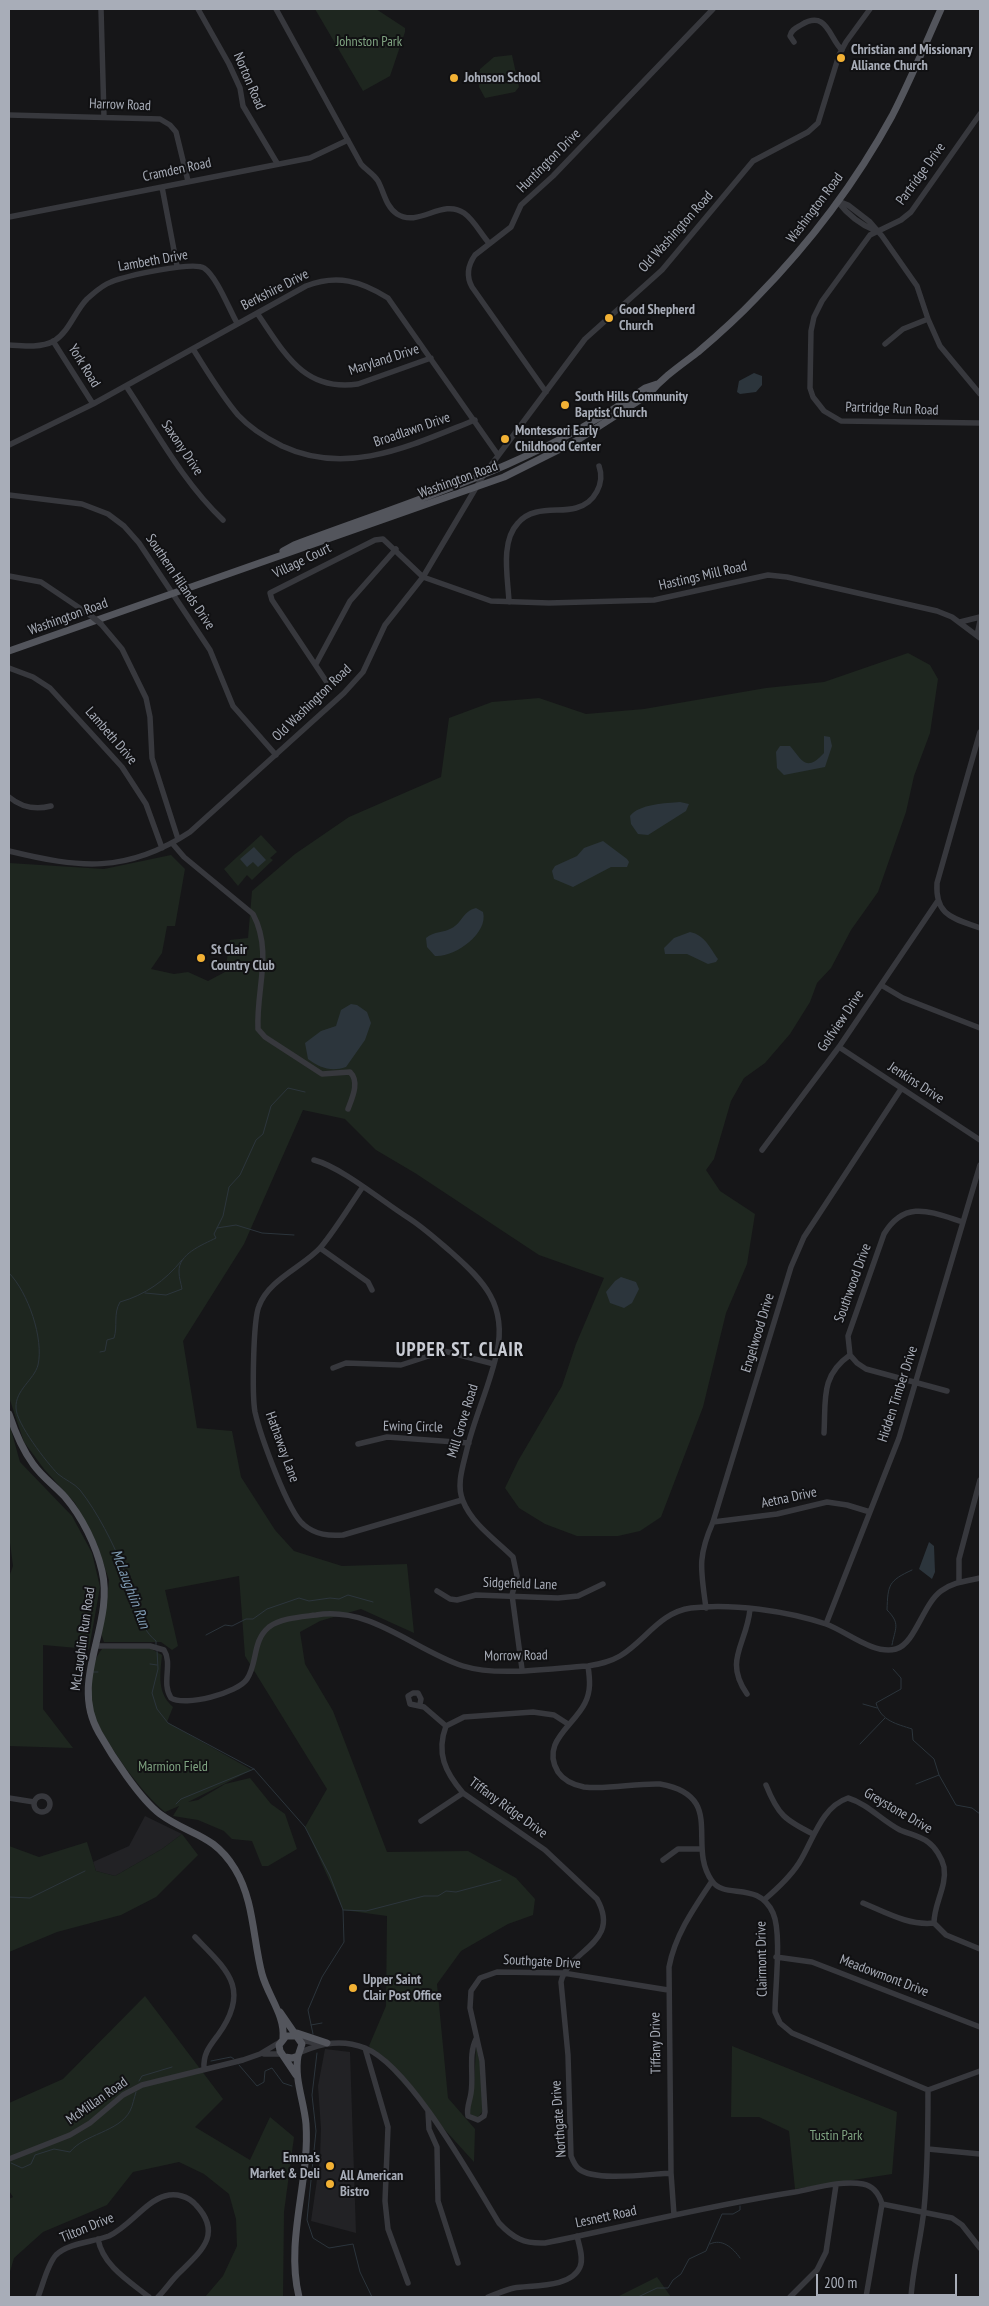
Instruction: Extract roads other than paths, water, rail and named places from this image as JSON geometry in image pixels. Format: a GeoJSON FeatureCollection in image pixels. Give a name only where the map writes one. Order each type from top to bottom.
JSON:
{"type":"FeatureCollection","features":[{"type":"Feature","properties":{"kind":"main road","name":"Washington Road"},"geometry":{"type":"LineString","coordinates":[[9,651],[277,555],[295,551],[476,487],[522,469],[576,441],[649,394],[750,304],[807,242],[838,202],[892,115],[941,9]]}},
{"type":"Feature","properties":{"kind":"main road","name":"Washington Road"},"geometry":{"type":"LineString","coordinates":[[277,555],[294,545],[515,463],[570,436],[645,388],[658,384]]}},
{"type":"Feature","properties":{"kind":"main road","name":"McLaughlin Run Road"},"geometry":{"type":"LineString","coordinates":[[9,1414],[29,1458],[74,1510],[100,1561],[104,1578],[104,1600],[87,1687],[88,1705],[95,1726],[148,1803],[168,1819],[207,1838],[217,1846],[236,1869],[247,1898],[262,1974],[282,2023],[281,2040]]}},
{"type":"Feature","properties":{"kind":"main road","name":"McLaughlin Run Road"},"geometry":{"type":"LineString","coordinates":[[275,2006],[298,2036]]}},
{"type":"Feature","properties":{"kind":"main road"},"geometry":{"type":"LineString","coordinates":[[298,2297],[295,2259],[306,2132],[304,2105],[297,2075],[279,2048],[281,2040],[289,2035],[325,2043]]}},
{"type":"Feature","properties":{"kind":"main road"},"geometry":{"type":"LineString","coordinates":[[297,2075],[300,2054],[298,2036]]}},
{"type":"Feature","properties":{"kind":"main road"},"geometry":{"type":"LineString","coordinates":[[284,2055],[292,2058],[300,2054]]}},
{"type":"Feature","properties":{"kind":"street"},"geometry":{"type":"LineString","coordinates":[[101,9],[104,117]]}},
{"type":"Feature","properties":{"kind":"street","name":"Norton Road"},"geometry":{"type":"LineString","coordinates":[[198,9],[240,88],[243,106],[277,163]]}},
{"type":"Feature","properties":{"kind":"street"},"geometry":{"type":"LineString","coordinates":[[276,9],[361,164],[377,180],[390,208],[397,214],[410,217],[419,217],[438,210],[462,212],[488,244]]}},
{"type":"Feature","properties":{"kind":"street","name":"Huntington Drive"},"geometry":{"type":"LineString","coordinates":[[546,392],[469,282],[470,261],[488,244],[511,227],[526,200],[553,176],[713,9]]}},
{"type":"Feature","properties":{"kind":"street","name":"Old Washington Road"},"geometry":{"type":"LineString","coordinates":[[9,851],[80,865],[98,865],[136,858],[162,848],[175,841],[276,755],[354,684],[370,659],[385,624],[423,577],[483,476],[586,340],[662,270],[753,162],[808,132],[818,122],[842,50],[870,9]]}},
{"type":"Feature","properties":{"kind":"street"},"geometry":{"type":"LineString","coordinates":[[794,42],[790,36],[794,29],[806,22],[818,22],[827,26],[842,50]]}},
{"type":"Feature","properties":{"kind":"street","name":"Partridge Drive"},"geometry":{"type":"LineString","coordinates":[[870,235],[901,220],[911,212],[980,114]]}},
{"type":"Feature","properties":{"kind":"street","name":"Harrow Road"},"geometry":{"type":"LineString","coordinates":[[9,115],[160,120],[170,124],[180,141],[188,180]]}},
{"type":"Feature","properties":{"kind":"street","name":"Cramden Road"},"geometry":{"type":"LineString","coordinates":[[9,217],[162,187],[188,180],[310,158],[348,140]]}},
{"type":"Feature","properties":{"kind":"street"},"geometry":{"type":"LineString","coordinates":[[162,187],[177,266]]}},
{"type":"Feature","properties":{"kind":"street"},"geometry":{"type":"LineString","coordinates":[[838,202],[844,211],[866,227],[878,232],[917,286],[928,320],[940,346],[980,394]]}},
{"type":"Feature","properties":{"kind":"street","name":"Partridge Run Road"},"geometry":{"type":"LineString","coordinates":[[870,235],[822,301],[814,317],[810,388],[813,397],[824,411],[832,417],[851,422],[980,423]]}},
{"type":"Feature","properties":{"kind":"street","name":"Lambeth Drive"},"geometry":{"type":"LineString","coordinates":[[54,341],[96,290],[112,282],[177,266],[193,265],[203,267],[212,276],[237,323]]}},
{"type":"Feature","properties":{"kind":"street","name":"Berkshire Drive"},"geometry":{"type":"LineString","coordinates":[[9,445],[93,404],[306,286],[315,282],[346,279],[370,287],[388,298],[498,455]]}},
{"type":"Feature","properties":{"kind":"street","name":"Maryland Drive"},"geometry":{"type":"LineString","coordinates":[[257,313],[291,362],[304,373],[329,384],[345,386],[358,384],[431,358]]}},
{"type":"Feature","properties":{"kind":"street"},"geometry":{"type":"LineString","coordinates":[[885,344],[903,329],[928,320]]}},
{"type":"Feature","properties":{"kind":"street"},"geometry":{"type":"LineString","coordinates":[[9,345],[32,346],[54,341]]}},
{"type":"Feature","properties":{"kind":"street","name":"York Road"},"geometry":{"type":"LineString","coordinates":[[54,341],[93,404]]}},
{"type":"Feature","properties":{"kind":"street","name":"Broadlawn Drive"},"geometry":{"type":"LineString","coordinates":[[193,349],[239,416],[258,432],[296,453],[346,460],[368,458],[404,449],[475,420]]}},
{"type":"Feature","properties":{"kind":"street","name":"Saxony Drive"},"geometry":{"type":"LineString","coordinates":[[126,386],[204,502],[223,520]]}},
{"type":"Feature","properties":{"kind":"street"},"geometry":{"type":"LineString","coordinates":[[509,602],[507,552],[518,522],[535,512],[575,508],[586,503],[601,485],[602,476],[599,466]]}},
{"type":"Feature","properties":{"kind":"street","name":"Southern Hilands Drive"},"geometry":{"type":"LineString","coordinates":[[9,495],[82,504],[114,518],[134,537],[214,657],[233,706],[276,755]]}},
{"type":"Feature","properties":{"kind":"street","name":"Village Court"},"geometry":{"type":"LineString","coordinates":[[326,681],[272,600],[270,593],[375,540],[383,539],[396,549],[423,577]]}},
{"type":"Feature","properties":{"kind":"street"},"geometry":{"type":"LineString","coordinates":[[316,664],[350,601],[396,549]]}},
{"type":"Feature","properties":{"kind":"street","name":"Hastings Mill Road"},"geometry":{"type":"LineString","coordinates":[[423,577],[480,598],[509,602],[654,600],[768,575],[787,577],[923,607],[952,617],[978,637]]}},
{"type":"Feature","properties":{"kind":"street"},"geometry":{"type":"LineString","coordinates":[[9,576],[42,582],[101,624],[122,649],[146,698],[150,717],[152,758],[175,841],[184,857],[253,914],[258,923],[263,939],[264,964],[258,1029],[265,1036],[322,1074],[350,1072],[353,1074],[356,1083],[348,1109]]}},
{"type":"Feature","properties":{"kind":"street"},"geometry":{"type":"LineString","coordinates":[[960,622],[980,617]]}},
{"type":"Feature","properties":{"kind":"street"},"geometry":{"type":"LineString","coordinates":[[978,637],[980,621]]}},
{"type":"Feature","properties":{"kind":"street","name":"Lambeth Drive"},"geometry":{"type":"LineString","coordinates":[[9,668],[25,673],[50,688],[122,767],[142,795],[162,848]]}},
{"type":"Feature","properties":{"kind":"street"},"geometry":{"type":"LineString","coordinates":[[980,732],[937,882],[937,902],[942,910],[952,917],[980,928]]}},
{"type":"Feature","properties":{"kind":"street"},"geometry":{"type":"LineString","coordinates":[[9,797],[20,805],[31,808],[51,806]]}},
{"type":"Feature","properties":{"kind":"street","name":"Golfview Drive"},"geometry":{"type":"LineString","coordinates":[[762,1150],[839,1047],[937,902]]}},
{"type":"Feature","properties":{"kind":"street"},"geometry":{"type":"LineString","coordinates":[[881,985],[903,998],[980,1028]]}},
{"type":"Feature","properties":{"kind":"street","name":"Jenkins Drive"},"geometry":{"type":"LineString","coordinates":[[839,1047],[980,1140]]}},
{"type":"Feature","properties":{"kind":"street","name":"Engelwood Drive"},"geometry":{"type":"LineString","coordinates":[[706,1608],[701,1556],[702,1545],[713,1522],[791,1267],[804,1237],[902,1089]]}},
{"type":"Feature","properties":{"kind":"street","name":"Mill Grove Road"},"geometry":{"type":"LineString","coordinates":[[314,1160],[331,1166],[415,1222],[478,1276],[490,1293],[498,1312],[499,1339],[494,1364],[469,1443],[461,1476],[462,1500]]}},
{"type":"Feature","properties":{"kind":"street","name":"Hidden Timber Drive"},"geometry":{"type":"LineString","coordinates":[[826,1624],[899,1438],[980,1166]]}},
{"type":"Feature","properties":{"kind":"street","name":"Hathaway Lane"},"geometry":{"type":"LineString","coordinates":[[362,1188],[320,1248],[270,1289],[258,1307],[253,1397],[255,1412],[292,1510],[304,1526],[314,1531],[336,1536],[462,1500]]}},
{"type":"Feature","properties":{"kind":"street","name":"Southwood Drive"},"geometry":{"type":"LineString","coordinates":[[850,1355],[848,1336],[884,1234],[891,1223],[899,1217],[918,1210],[963,1222]]}},
{"type":"Feature","properties":{"kind":"street"},"geometry":{"type":"LineString","coordinates":[[320,1248],[368,1282],[372,1290]]}},
{"type":"Feature","properties":{"kind":"street"},"geometry":{"type":"LineString","coordinates":[[333,1368],[346,1363],[401,1365],[444,1351],[494,1364]]}},
{"type":"Feature","properties":{"kind":"street"},"geometry":{"type":"LineString","coordinates":[[824,1433],[828,1381],[835,1366],[850,1355],[857,1364],[866,1369],[947,1391]]}},
{"type":"Feature","properties":{"kind":"street","name":"Ewing Circle"},"geometry":{"type":"LineString","coordinates":[[358,1444],[387,1437],[469,1443]]}},
{"type":"Feature","properties":{"kind":"street"},"geometry":{"type":"LineString","coordinates":[[959,1582],[959,1559],[980,1480]]}},
{"type":"Feature","properties":{"kind":"street"},"geometry":{"type":"LineString","coordinates":[[462,1500],[470,1515],[513,1557],[518,1576],[512,1595],[522,1669]]}},
{"type":"Feature","properties":{"kind":"street","name":"Aetna Drive"},"geometry":{"type":"LineString","coordinates":[[713,1522],[776,1514],[827,1502],[847,1505],[870,1512]]}},
{"type":"Feature","properties":{"kind":"street","name":"Morrow Road"},"geometry":{"type":"LineString","coordinates":[[95,1646],[153,1646],[161,1649],[167,1654],[167,1691],[170,1698],[182,1703],[238,1687],[249,1674],[257,1642],[268,1628],[285,1620],[320,1614],[335,1613],[365,1620],[464,1666],[488,1670],[588,1666],[618,1657],[668,1616],[691,1608],[772,1611],[826,1624],[873,1646],[889,1650],[895,1649],[907,1642],[933,1598],[942,1590],[959,1582],[980,1578]]}},
{"type":"Feature","properties":{"kind":"street","name":"Sidgefield Lane"},"geometry":{"type":"LineString","coordinates":[[437,1591],[450,1599],[457,1600],[476,1595],[568,1597],[578,1596],[603,1584]]}},
{"type":"Feature","properties":{"kind":"street"},"geometry":{"type":"LineString","coordinates":[[747,1694],[738,1680],[735,1663],[747,1626],[750,1609]]}},
{"type":"Feature","properties":{"kind":"street"},"geometry":{"type":"LineString","coordinates":[[588,1666],[590,1687],[588,1698],[584,1706],[557,1739],[553,1750],[554,1764],[561,1776],[567,1781],[586,1787],[660,1784],[679,1789],[689,1795],[702,1817],[702,1849],[712,1881],[718,1887],[751,1892],[764,1900]]}},
{"type":"Feature","properties":{"kind":"street"},"geometry":{"type":"LineString","coordinates":[[420,1704],[446,1726],[464,1717],[533,1712],[554,1715],[568,1724]]}},
{"type":"Feature","properties":{"kind":"street","name":"Tiffany Ridge Drive"},"geometry":{"type":"LineString","coordinates":[[446,1726],[442,1737],[441,1755],[454,1782],[463,1793],[545,1850],[597,1898],[603,1916],[600,1934],[589,1949],[563,1972]]}},
{"type":"Feature","properties":{"kind":"street"},"geometry":{"type":"LineString","coordinates":[[766,1785],[778,1812],[788,1821],[813,1834]]}},
{"type":"Feature","properties":{"kind":"street"},"geometry":{"type":"LineString","coordinates":[[420,1821],[463,1793]]}},
{"type":"Feature","properties":{"kind":"street"},"geometry":{"type":"LineString","coordinates":[[9,1798],[34,1802]]}},
{"type":"Feature","properties":{"kind":"street","name":"Greystone Drive"},"geometry":{"type":"LineString","coordinates":[[764,1900],[785,1881],[800,1863],[813,1834],[833,1806],[848,1798],[862,1802],[900,1830],[928,1841],[936,1849],[944,1865],[945,1878],[943,1889],[934,1909],[934,1923]]}},
{"type":"Feature","properties":{"kind":"street"},"geometry":{"type":"LineString","coordinates":[[663,1860],[678,1849],[702,1849]]}},
{"type":"Feature","properties":{"kind":"street","name":"Tiffany Drive"},"geometry":{"type":"LineString","coordinates":[[674,2215],[668,1990],[672,1952],[686,1920],[712,1881]]}},
{"type":"Feature","properties":{"kind":"street","name":"Clairmont Drive"},"geometry":{"type":"LineString","coordinates":[[764,1900],[772,1911],[776,1926],[775,2012],[780,2024],[787,2029],[928,2090]]}},
{"type":"Feature","properties":{"kind":"street"},"geometry":{"type":"LineString","coordinates":[[863,1903],[916,1923],[934,1923],[946,1935],[980,1949]]}},
{"type":"Feature","properties":{"kind":"street"},"geometry":{"type":"LineString","coordinates":[[195,1937],[225,1968],[234,1996],[232,2011],[226,2024],[204,2055],[204,2069]]}},
{"type":"Feature","properties":{"kind":"street","name":"Meadowmont Drive"},"geometry":{"type":"LineString","coordinates":[[776,1957],[812,1962],[980,2027]]}},
{"type":"Feature","properties":{"kind":"street","name":"Southgate Drive"},"geometry":{"type":"LineString","coordinates":[[476,2039],[472,2046],[471,2094],[466,2111],[468,2116],[478,2120],[484,2116],[485,2112],[482,2061],[476,2039],[470,1998],[471,1991],[480,1978],[497,1972],[563,1972],[668,1990]]}},
{"type":"Feature","properties":{"kind":"street","name":"Northgate Drive"},"geometry":{"type":"LineString","coordinates":[[563,1972],[561,1982],[568,2055],[571,2156],[576,2166],[583,2172],[597,2176],[672,2173]]}},
{"type":"Feature","properties":{"kind":"street","name":"McMillan Road"},"geometry":{"type":"LineString","coordinates":[[260,2054],[281,2040]]}},
{"type":"Feature","properties":{"kind":"street","name":"Lesnett Road"},"geometry":{"type":"LineString","coordinates":[[300,2054],[325,2043],[365,2048],[391,2066],[428,2111],[499,2223],[510,2234],[524,2242],[533,2244],[732,2202],[836,2185],[857,2183],[872,2187],[880,2197],[882,2204]]}},
{"type":"Feature","properties":{"kind":"street"},"geometry":{"type":"LineString","coordinates":[[365,2048],[388,2127],[385,2201],[388,2230],[408,2283]]}},
{"type":"Feature","properties":{"kind":"street","name":"McMillan Road"},"geometry":{"type":"LineString","coordinates":[[9,2159],[70,2135],[90,2123],[123,2095],[142,2086],[260,2054],[284,2055]]}},
{"type":"Feature","properties":{"kind":"street"},"geometry":{"type":"LineString","coordinates":[[912,2297],[913,2272],[924,2211],[928,2149],[928,2090],[980,2071]]}},
{"type":"Feature","properties":{"kind":"street"},"geometry":{"type":"LineString","coordinates":[[428,2111],[429,2129],[438,2153],[438,2201],[458,2263]]}},
{"type":"Feature","properties":{"kind":"street"},"geometry":{"type":"LineString","coordinates":[[928,2149],[980,2154]]}},
{"type":"Feature","properties":{"kind":"street"},"geometry":{"type":"LineString","coordinates":[[790,2297],[817,2270],[826,2252],[836,2185]]}},
{"type":"Feature","properties":{"kind":"street","name":"Tilton Drive"},"geometry":{"type":"LineString","coordinates":[[38,2297],[57,2255],[62,2250],[121,2230],[158,2199],[166,2196],[185,2197],[193,2201],[206,2218],[207,2241],[199,2255],[158,2297]]}},
{"type":"Feature","properties":{"kind":"street"},"geometry":{"type":"LineString","coordinates":[[866,2297],[882,2204],[952,2218],[962,2225],[980,2248]]}},
{"type":"Feature","properties":{"kind":"street"},"geometry":{"type":"LineString","coordinates":[[488,2297],[504,2290],[546,2285],[570,2278],[580,2267],[581,2259],[576,2236]]}},
{"type":"Feature","properties":{"kind":"street"},"geometry":{"type":"LineString","coordinates":[[98,2239],[100,2251],[108,2263],[149,2297]]}},
{"type":"Feature","properties":{"kind":"waterway"},"geometry":{"type":"LineString","coordinates":[[145,1293],[166,1295],[182,1289],[179,1272],[182,1260],[198,1247],[216,1238],[214,1234],[223,1216],[229,1187],[240,1175],[256,1140],[263,1134],[271,1106],[288,1088],[305,1092]]}},
{"type":"Feature","properties":{"kind":"waterway"},"geometry":{"type":"LineString","coordinates":[[217,1228],[236,1225],[262,1233],[294,1235]]}},
{"type":"Feature","properties":{"kind":"waterway"},"geometry":{"type":"LineString","coordinates":[[100,1352],[105,1351],[107,1340],[114,1338],[120,1302],[154,1286],[182,1260]]}},
{"type":"Feature","properties":{"kind":"waterway","name":"McLaughlin Run"},"geometry":{"type":"LineString","coordinates":[[9,1273],[16,1281],[28,1304],[39,1342],[38,1365],[33,1376],[18,1396],[16,1402],[17,1415],[26,1433],[47,1461],[58,1474],[80,1490],[99,1518],[124,1570],[139,1618],[156,1641],[156,1646]]}},
{"type":"Feature","properties":{"kind":"waterway"},"geometry":{"type":"LineString","coordinates":[[892,1645],[896,1623],[887,1610],[889,1589],[898,1577],[912,1570]]}},
{"type":"Feature","properties":{"kind":"waterway"},"geometry":{"type":"LineString","coordinates":[[206,1635],[225,1625],[232,1626],[246,1619],[253,1619],[267,1609],[299,1598],[309,1601],[330,1598],[339,1599],[348,1595],[373,1602]]}},
{"type":"Feature","properties":{"kind":"waterway","name":"McLaughlin Run"},"geometry":{"type":"LineString","coordinates":[[157,1650],[158,1669],[152,1693],[157,1709],[168,1723],[254,1769],[305,1827],[330,1876],[343,1910],[344,1942],[322,1977],[308,2010],[313,2034]]}},
{"type":"Feature","properties":{"kind":"waterway"},"geometry":{"type":"LineString","coordinates":[[150,1664],[157,1665]]}},
{"type":"Feature","properties":{"kind":"waterway"},"geometry":{"type":"LineString","coordinates":[[893,1669],[901,1678],[901,1689],[876,1703],[878,1709],[890,1721],[912,1729],[913,1740],[934,1759],[939,1775]]}},
{"type":"Feature","properties":{"kind":"waterway"},"geometry":{"type":"LineString","coordinates":[[93,1672],[98,1672]]}},
{"type":"Feature","properties":{"kind":"waterway"},"geometry":{"type":"LineString","coordinates":[[863,1704],[877,1708]]}},
{"type":"Feature","properties":{"kind":"waterway"},"geometry":{"type":"LineString","coordinates":[[860,1744],[885,1718]]}},
{"type":"Feature","properties":{"kind":"waterway"},"geometry":{"type":"LineString","coordinates":[[176,1804],[181,1799],[254,1769]]}},
{"type":"Feature","properties":{"kind":"waterway"},"geometry":{"type":"LineString","coordinates":[[916,1784],[939,1775],[956,1805],[972,1808],[980,1814]]}},
{"type":"Feature","properties":{"kind":"waterway"},"geometry":{"type":"LineString","coordinates":[[9,1897],[30,1898],[85,1871]]}},
{"type":"Feature","properties":{"kind":"waterway"},"geometry":{"type":"LineString","coordinates":[[343,1910],[366,1911],[424,1896],[438,1896],[446,1891],[456,1892],[501,1880]]}},
{"type":"Feature","properties":{"kind":"waterway"},"geometry":{"type":"LineString","coordinates":[[311,2025],[322,2023]]}},
{"type":"Feature","properties":{"kind":"waterway","name":"McLaughlin Run"},"geometry":{"type":"LineString","coordinates":[[317,2053],[312,2095],[316,2131],[307,2220],[313,2238],[329,2248],[353,2244],[360,2272],[372,2297]]}},
{"type":"Feature","properties":{"kind":"waterway"},"geometry":{"type":"LineString","coordinates":[[211,2061],[231,2057],[234,2059]]}},
{"type":"Feature","properties":{"kind":"waterway"},"geometry":{"type":"LineString","coordinates":[[239,2065],[257,2086],[264,2082],[265,2071],[272,2068],[283,2083],[292,2086]]}},
{"type":"Feature","properties":{"kind":"waterway"},"geometry":{"type":"LineString","coordinates":[[139,2081],[142,2076],[172,2067]]}},
{"type":"Feature","properties":{"kind":"waterway"},"geometry":{"type":"LineString","coordinates":[[11,2163],[22,2168],[31,2164],[35,2155],[54,2149],[70,2152],[84,2141],[118,2124],[125,2118],[131,2109],[136,2092]]}},
{"type":"Feature","properties":{"kind":"waterway"},"geometry":{"type":"LineString","coordinates":[[638,2297],[657,2288],[668,2288],[673,2280],[681,2274],[689,2259],[706,2251],[722,2214],[733,2214],[740,2210],[740,2206]]}},
{"type":"Feature","properties":{"kind":"waterway"},"geometry":{"type":"LineString","coordinates":[[710,2244],[714,2242],[723,2243],[740,2258]]}},
{"type":"Feature","properties":{"kind":"place","name":"Christian and Missionary Alliance Church"},"geometry":{"type":"Point","coordinates":[841,58]}},
{"type":"Feature","properties":{"kind":"place","name":"Johnson School"},"geometry":{"type":"Point","coordinates":[454,78]}},
{"type":"Feature","properties":{"kind":"place","name":"Good Shepherd Church"},"geometry":{"type":"Point","coordinates":[609,318]}},
{"type":"Feature","properties":{"kind":"place","name":"South Hills Community Baptist Church"},"geometry":{"type":"Point","coordinates":[565,405]}},
{"type":"Feature","properties":{"kind":"place","name":"Montessori Early Childhood Center"},"geometry":{"type":"Point","coordinates":[505,439]}},
{"type":"Feature","properties":{"kind":"place","name":"St Clair Country Club"},"geometry":{"type":"Point","coordinates":[201,958]}},
{"type":"Feature","properties":{"kind":"place","name":"Upper Saint Clair Post Office"},"geometry":{"type":"Point","coordinates":[353,1988]}},
{"type":"Feature","properties":{"kind":"place","name":"Emma's Market & Deli"},"geometry":{"type":"Point","coordinates":[330,2166]}},
{"type":"Feature","properties":{"kind":"place","name":"All American Bistro"},"geometry":{"type":"Point","coordinates":[330,2184]}},
{"type":"Feature","properties":{"kind":"district","name":"UPPER ST. CLAIR"},"geometry":{"type":"Point","coordinates":[460,1351]}},
{"type":"Feature","properties":{"kind":"park label","name":"Johnston Park"},"geometry":{"type":"Point","coordinates":[369,42]}},
{"type":"Feature","properties":{"kind":"park label","name":"Marmion Field"},"geometry":{"type":"Point","coordinates":[173,1767]}},
{"type":"Feature","properties":{"kind":"park label","name":"Tustin Park"},"geometry":{"type":"Point","coordinates":[836,2136]}}]}
